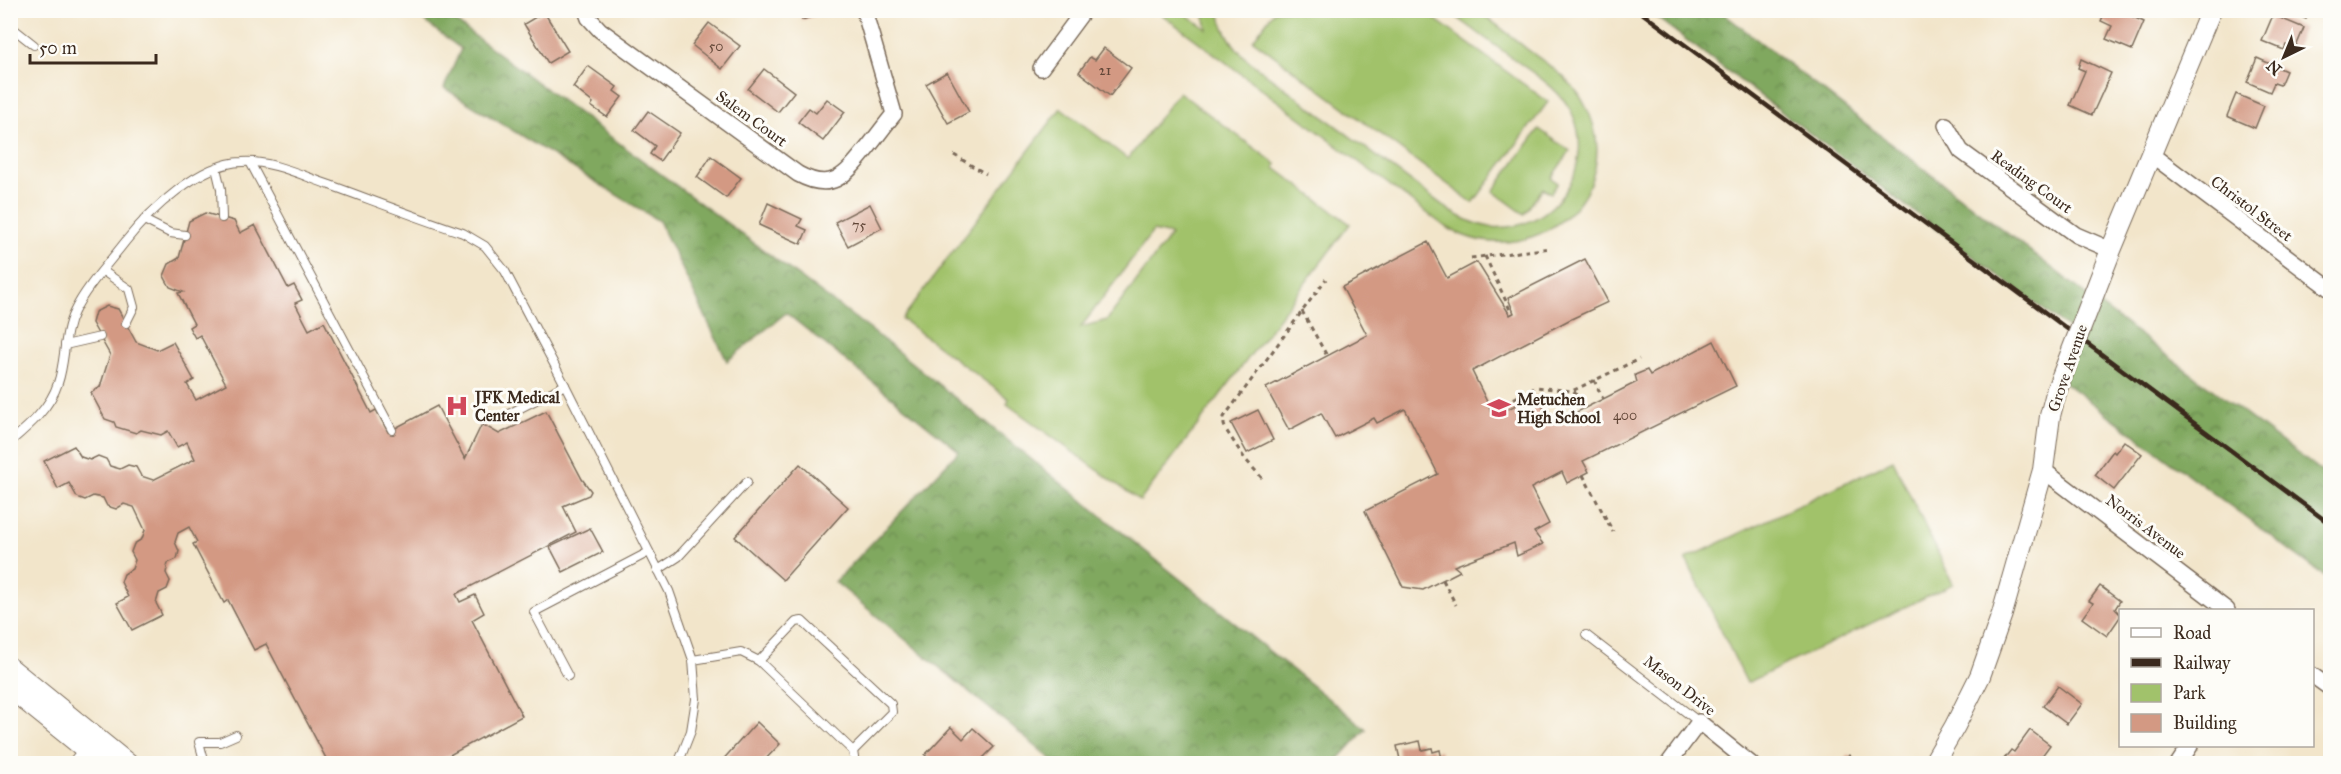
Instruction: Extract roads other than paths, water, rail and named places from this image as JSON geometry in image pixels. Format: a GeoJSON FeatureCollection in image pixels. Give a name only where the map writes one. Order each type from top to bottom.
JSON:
{"type":"FeatureCollection","features":[{"type":"Feature","properties":{"kind":"street","name":"Salem Court"},"geometry":{"type":"LineString","coordinates":[[586,10],[589,18],[600,30],[798,174],[812,181],[826,182],[837,180],[850,171],[894,114],[864,10]]}},
{"type":"Feature","properties":{"kind":"street"},"geometry":{"type":"LineString","coordinates":[[1041,69],[1084,10]]}},
{"type":"Feature","properties":{"kind":"street","name":"Grove Avenue"},"geometry":{"type":"LineString","coordinates":[[1933,764],[1963,711],[1988,656],[2043,470],[2056,389],[2111,249],[2211,10]]}},
{"type":"Feature","properties":{"kind":"street","name":"Reading Court"},"geometry":{"type":"LineString","coordinates":[[1947,125],[1961,151],[2076,235],[2111,249]]}},
{"type":"Feature","properties":{"kind":"street","name":"Christol Street"},"geometry":{"type":"LineString","coordinates":[[2152,155],[2331,289]]}},
{"type":"Feature","properties":{"kind":"street","name":"Norris Avenue"},"geometry":{"type":"LineString","coordinates":[[2043,470],[2226,609]]}},
{"type":"Feature","properties":{"kind":"street"},"geometry":{"type":"LineString","coordinates":[[10,668],[128,764]]}},
{"type":"Feature","properties":{"kind":"street"},"geometry":{"type":"LineString","coordinates":[[2314,676],[2331,688]]}},
{"type":"Feature","properties":{"kind":"street"},"geometry":{"type":"LineString","coordinates":[[10,688],[104,764]]}},
{"type":"Feature","properties":{"kind":"street"},"geometry":{"type":"LineString","coordinates":[[1668,764],[1699,722]]}},
{"type":"Feature","properties":{"kind":"street","name":"Mason Drive"},"geometry":{"type":"LineString","coordinates":[[1699,722],[1752,764]]}},
{"type":"Feature","properties":{"kind":"street"},"geometry":{"type":"LineString","coordinates":[[2178,764],[2189,747]]}},
{"type":"Feature","properties":{"kind":"lane"},"geometry":{"type":"LineString","coordinates":[[10,26],[34,45]]}},
{"type":"Feature","properties":{"kind":"lane"},"geometry":{"type":"LineString","coordinates":[[10,442],[31,425],[48,405],[59,382],[73,313],[144,220],[200,174],[243,162],[264,164],[463,233],[485,246],[505,271],[669,591],[693,660],[696,699],[691,731],[678,764]]}},
{"type":"Feature","properties":{"kind":"lane"},"geometry":{"type":"LineString","coordinates":[[250,162],[392,430]]}},
{"type":"Feature","properties":{"kind":"lane"},"geometry":{"type":"LineString","coordinates":[[216,168],[221,189],[222,218]]}},
{"type":"Feature","properties":{"kind":"lane"},"geometry":{"type":"LineString","coordinates":[[144,220],[170,233],[185,235]]}},
{"type":"Feature","properties":{"kind":"lane"},"geometry":{"type":"LineString","coordinates":[[103,271],[129,289],[134,307],[126,323]]}},
{"type":"Feature","properties":{"kind":"lane"},"geometry":{"type":"LineString","coordinates":[[65,345],[100,337]]}},
{"type":"Feature","properties":{"kind":"lane"},"geometry":{"type":"LineString","coordinates":[[480,409],[489,419],[499,419],[565,385]]}},
{"type":"Feature","properties":{"kind":"lane"},"geometry":{"type":"LineString","coordinates":[[658,570],[678,556],[747,482]]}},
{"type":"Feature","properties":{"kind":"lane"},"geometry":{"type":"LineString","coordinates":[[568,676],[534,612],[648,552]]}},
{"type":"Feature","properties":{"kind":"lane"},"geometry":{"type":"LineString","coordinates":[[759,661],[796,622],[802,621],[891,704],[892,712],[853,751]]}},
{"type":"Feature","properties":{"kind":"lane","name":"Mason Drive"},"geometry":{"type":"LineString","coordinates":[[1586,635],[1699,722]]}},
{"type":"Feature","properties":{"kind":"lane"},"geometry":{"type":"LineString","coordinates":[[693,660],[741,652],[759,661],[853,751],[855,764]]}},
{"type":"Feature","properties":{"kind":"lane"},"geometry":{"type":"LineString","coordinates":[[205,764],[199,741],[220,742],[236,735]]}},
{"type":"Feature","properties":{"kind":"lane"},"geometry":{"type":"LineString","coordinates":[[71,764],[84,748]]}},
{"type":"Feature","properties":{"kind":"railway"},"geometry":{"type":"LineString","coordinates":[[1638,10],[2330,524]]}},
{"type":"Feature","properties":{"kind":"place","name":"JFK Medical Center"},"geometry":{"type":"Point","coordinates":[457,406]}},
{"type":"Feature","properties":{"kind":"place","name":"Metuchen High School"},"geometry":{"type":"Point","coordinates":[1499,408]}}]}
